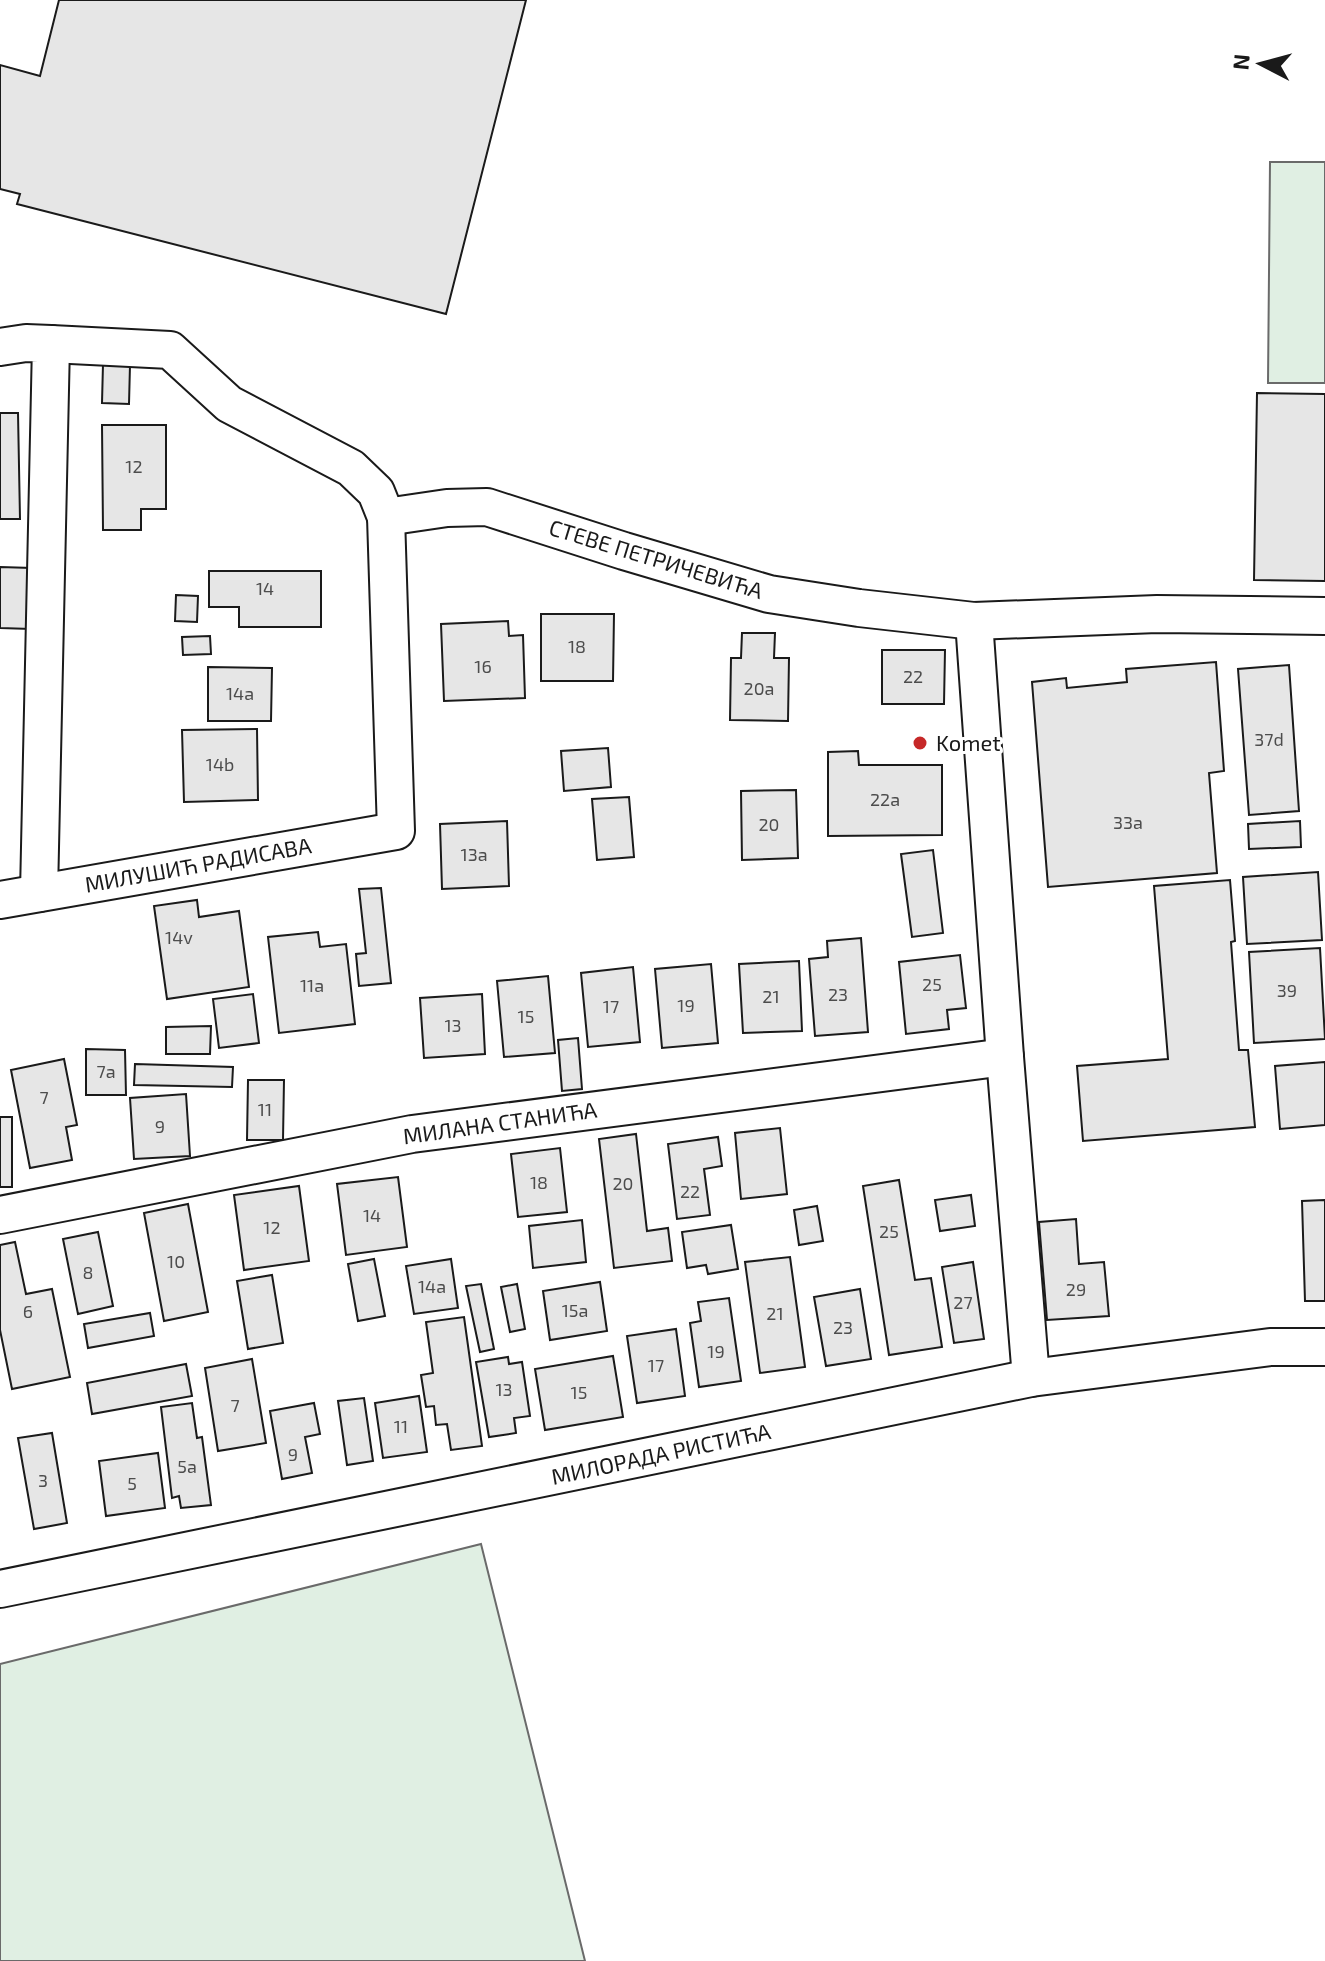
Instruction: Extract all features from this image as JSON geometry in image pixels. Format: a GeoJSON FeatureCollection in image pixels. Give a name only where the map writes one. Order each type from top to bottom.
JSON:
{"type":"FeatureCollection","features":[{"type":"Feature","properties":{"kind":"street"},"geometry":{"type":"LineString","coordinates":[[0,347],[26,343],[170,350],[229,404],[351,468],[376,492],[386,517]]}},
{"type":"Feature","properties":{"kind":"street"},"geometry":{"type":"LineString","coordinates":[[39,893],[51,344]]}},
{"type":"Feature","properties":{"kind":"street","name":"СТЕВЕ ПЕТРИЧЕВИЋА"},"geometry":{"type":"LineString","coordinates":[[386,517],[447,508],[487,507],[769,594],[974,621],[1157,614],[1325,616]]}},
{"type":"Feature","properties":{"kind":"street","name":"МИЛУШИЋ РАДИСАВА"},"geometry":{"type":"LineString","coordinates":[[0,900],[396,831],[386,517]]}},
{"type":"Feature","properties":{"kind":"street"},"geometry":{"type":"LineString","coordinates":[[974,621],[1031,1378]]}},
{"type":"Feature","properties":{"kind":"street","name":"МИЛАНА СТАНИЋА"},"geometry":{"type":"LineString","coordinates":[[0,1215],[412,1134],[1005,1057]]}},
{"type":"Feature","properties":{"kind":"street","name":"МИЛОРАДА РИСТИЋА"},"geometry":{"type":"LineString","coordinates":[[0,1589],[1031,1378],[1270,1347],[1325,1347]]}},
{"type":"Feature","properties":{"kind":"green space"},"geometry":{"type":"Polygon","coordinates":[[[1270,162],[1325,162],[1325,383],[1268,383],[1270,162]]]}},
{"type":"Feature","properties":{"kind":"green space"},"geometry":{"type":"Polygon","coordinates":[[[481,1544],[585,1961],[0,1961],[0,1664],[481,1544]]]}},
{"type":"Feature","properties":{"kind":"building"},"geometry":{"type":"Polygon","coordinates":[[[59,0],[526,0],[446,314],[17,204],[20,194],[0,189],[0,65],[40,76],[59,0]]]}},
{"type":"Feature","properties":{"kind":"building"},"geometry":{"type":"Polygon","coordinates":[[[103,364],[130,365],[129,404],[102,403],[103,364]]]}},
{"type":"Feature","properties":{"kind":"building"},"geometry":{"type":"Polygon","coordinates":[[[1257,393],[1325,394],[1325,581],[1254,580],[1257,393]]]}},
{"type":"Feature","properties":{"kind":"building"},"geometry":{"type":"Polygon","coordinates":[[[0,413],[18,413],[20,519],[0,519],[0,413]]]}},
{"type":"Feature","properties":{"kind":"building"},"geometry":{"type":"Polygon","coordinates":[[[102,425],[166,425],[166,509],[141,509],[141,530],[103,530],[102,425]]]}},
{"type":"Feature","properties":{"kind":"building"},"geometry":{"type":"Polygon","coordinates":[[[0,567],[32,568],[31,629],[0,628],[0,567]]]}},
{"type":"Feature","properties":{"kind":"building"},"geometry":{"type":"Polygon","coordinates":[[[209,571],[321,571],[321,627],[239,627],[239,607],[209,607],[209,571]]]}},
{"type":"Feature","properties":{"kind":"building"},"geometry":{"type":"Polygon","coordinates":[[[176,595],[198,596],[197,622],[175,621],[176,595]]]}},
{"type":"Feature","properties":{"kind":"building"},"geometry":{"type":"Polygon","coordinates":[[[541,614],[614,614],[613,681],[541,681],[541,614]]]}},
{"type":"Feature","properties":{"kind":"building"},"geometry":{"type":"Polygon","coordinates":[[[508,621],[509,636],[523,635],[525,698],[444,701],[441,624],[508,621]]]}},
{"type":"Feature","properties":{"kind":"building"},"geometry":{"type":"Polygon","coordinates":[[[742,633],[775,633],[774,658],[789,658],[788,721],[730,720],[731,658],[741,658],[742,633]]]}},
{"type":"Feature","properties":{"kind":"building"},"geometry":{"type":"Polygon","coordinates":[[[210,636],[211,654],[183,655],[182,637],[210,636]]]}},
{"type":"Feature","properties":{"kind":"building"},"geometry":{"type":"Polygon","coordinates":[[[882,650],[945,650],[944,704],[882,704],[882,650]]]}},
{"type":"Feature","properties":{"kind":"building"},"geometry":{"type":"Polygon","coordinates":[[[1216,662],[1224,771],[1209,773],[1217,873],[1048,887],[1032,682],[1066,678],[1067,688],[1127,682],[1126,669],[1216,662]]]}},
{"type":"Feature","properties":{"kind":"building"},"geometry":{"type":"Polygon","coordinates":[[[1289,665],[1299,811],[1249,815],[1238,669],[1289,665]]]}},
{"type":"Feature","properties":{"kind":"building"},"geometry":{"type":"Polygon","coordinates":[[[208,667],[272,668],[271,721],[208,721],[208,667]]]}},
{"type":"Feature","properties":{"kind":"building"},"geometry":{"type":"Polygon","coordinates":[[[257,729],[258,800],[184,802],[182,730],[257,729]]]}},
{"type":"Feature","properties":{"kind":"building"},"geometry":{"type":"Polygon","coordinates":[[[608,748],[611,787],[564,791],[561,751],[608,748]]]}},
{"type":"Feature","properties":{"kind":"building"},"geometry":{"type":"Polygon","coordinates":[[[858,751],[859,765],[942,765],[942,835],[828,836],[828,752],[858,751]]]}},
{"type":"Feature","properties":{"kind":"building"},"geometry":{"type":"Polygon","coordinates":[[[796,790],[798,858],[742,860],[741,791],[796,790]]]}},
{"type":"Feature","properties":{"kind":"building"},"geometry":{"type":"Polygon","coordinates":[[[629,797],[634,857],[597,860],[592,799],[629,797]]]}},
{"type":"Feature","properties":{"kind":"building"},"geometry":{"type":"Polygon","coordinates":[[[507,821],[509,886],[442,889],[440,824],[507,821]]]}},
{"type":"Feature","properties":{"kind":"building"},"geometry":{"type":"Polygon","coordinates":[[[1300,821],[1301,847],[1249,849],[1248,824],[1300,821]]]}},
{"type":"Feature","properties":{"kind":"building"},"geometry":{"type":"Polygon","coordinates":[[[933,850],[943,933],[912,937],[901,854],[933,850]]]}},
{"type":"Feature","properties":{"kind":"building"},"geometry":{"type":"Polygon","coordinates":[[[1318,872],[1322,940],[1247,944],[1243,877],[1318,872]]]}},
{"type":"Feature","properties":{"kind":"building"},"geometry":{"type":"Polygon","coordinates":[[[1230,880],[1239,1050],[1248,1050],[1255,1127],[1083,1141],[1077,1066],[1168,1059],[1154,886],[1230,880]]]}},
{"type":"Feature","properties":{"kind":"building"},"geometry":{"type":"Polygon","coordinates":[[[381,888],[391,983],[359,986],[356,954],[366,953],[359,889],[381,888]]]}},
{"type":"Feature","properties":{"kind":"building"},"geometry":{"type":"Polygon","coordinates":[[[197,900],[199,917],[239,911],[249,987],[167,999],[154,906],[197,900]]]}},
{"type":"Feature","properties":{"kind":"building"},"geometry":{"type":"Polygon","coordinates":[[[318,932],[320,947],[346,944],[355,1024],[279,1033],[268,937],[318,932]]]}},
{"type":"Feature","properties":{"kind":"building"},"geometry":{"type":"Polygon","coordinates":[[[861,938],[868,1032],[815,1036],[809,959],[828,957],[827,941],[861,938]]]}},
{"type":"Feature","properties":{"kind":"building"},"geometry":{"type":"Polygon","coordinates":[[[1320,948],[1325,1039],[1254,1043],[1249,952],[1320,948]]]}},
{"type":"Feature","properties":{"kind":"building"},"geometry":{"type":"Polygon","coordinates":[[[960,955],[966,1008],[947,1010],[949,1029],[906,1034],[899,962],[960,955]]]}},
{"type":"Feature","properties":{"kind":"building"},"geometry":{"type":"Polygon","coordinates":[[[799,961],[802,1031],[743,1033],[739,964],[799,961]]]}},
{"type":"Feature","properties":{"kind":"building"},"geometry":{"type":"Polygon","coordinates":[[[711,964],[718,1043],[662,1048],[655,969],[711,964]]]}},
{"type":"Feature","properties":{"kind":"building"},"geometry":{"type":"Polygon","coordinates":[[[633,967],[640,1042],[588,1047],[581,973],[633,967]]]}},
{"type":"Feature","properties":{"kind":"building"},"geometry":{"type":"Polygon","coordinates":[[[548,976],[555,1053],[504,1057],[497,981],[548,976]]]}},
{"type":"Feature","properties":{"kind":"building"},"geometry":{"type":"Polygon","coordinates":[[[253,994],[259,1043],[219,1048],[213,999],[253,994]]]}},
{"type":"Feature","properties":{"kind":"building"},"geometry":{"type":"Polygon","coordinates":[[[482,994],[485,1054],[424,1058],[420,998],[482,994]]]}},
{"type":"Feature","properties":{"kind":"building"},"geometry":{"type":"Polygon","coordinates":[[[211,1026],[210,1054],[166,1054],[166,1027],[211,1026]]]}},
{"type":"Feature","properties":{"kind":"building"},"geometry":{"type":"Polygon","coordinates":[[[578,1038],[582,1089],[562,1091],[558,1040],[578,1038]]]}},
{"type":"Feature","properties":{"kind":"building"},"geometry":{"type":"Polygon","coordinates":[[[86,1049],[125,1050],[126,1095],[86,1095],[86,1049]]]}},
{"type":"Feature","properties":{"kind":"building"},"geometry":{"type":"Polygon","coordinates":[[[64,1059],[77,1125],[66,1127],[72,1160],[30,1168],[11,1070],[64,1059]]]}},
{"type":"Feature","properties":{"kind":"building"},"geometry":{"type":"Polygon","coordinates":[[[1325,1062],[1325,1125],[1280,1129],[1275,1066],[1325,1062]]]}},
{"type":"Feature","properties":{"kind":"building"},"geometry":{"type":"Polygon","coordinates":[[[135,1064],[233,1067],[232,1087],[134,1085],[135,1064]]]}},
{"type":"Feature","properties":{"kind":"building"},"geometry":{"type":"Polygon","coordinates":[[[248,1080],[284,1080],[283,1140],[247,1140],[248,1080]]]}},
{"type":"Feature","properties":{"kind":"building"},"geometry":{"type":"Polygon","coordinates":[[[186,1094],[190,1156],[134,1159],[130,1098],[186,1094]]]}},
{"type":"Feature","properties":{"kind":"building"},"geometry":{"type":"Polygon","coordinates":[[[0,1117],[12,1117],[12,1187],[0,1187],[0,1117]]]}},
{"type":"Feature","properties":{"kind":"building"},"geometry":{"type":"Polygon","coordinates":[[[780,1128],[787,1194],[741,1199],[735,1133],[780,1128]]]}},
{"type":"Feature","properties":{"kind":"building"},"geometry":{"type":"Polygon","coordinates":[[[636,1134],[647,1231],[668,1228],[672,1261],[614,1268],[599,1139],[636,1134]]]}},
{"type":"Feature","properties":{"kind":"building"},"geometry":{"type":"Polygon","coordinates":[[[718,1137],[722,1166],[704,1169],[710,1215],[677,1219],[668,1144],[718,1137]]]}},
{"type":"Feature","properties":{"kind":"building"},"geometry":{"type":"Polygon","coordinates":[[[560,1148],[567,1212],[518,1217],[511,1154],[560,1148]]]}},
{"type":"Feature","properties":{"kind":"building"},"geometry":{"type":"Polygon","coordinates":[[[398,1177],[407,1247],[346,1255],[337,1184],[398,1177]]]}},
{"type":"Feature","properties":{"kind":"building"},"geometry":{"type":"Polygon","coordinates":[[[899,1180],[915,1280],[931,1278],[942,1347],[889,1355],[863,1186],[899,1180]]]}},
{"type":"Feature","properties":{"kind":"building"},"geometry":{"type":"Polygon","coordinates":[[[299,1186],[309,1261],[244,1270],[234,1195],[299,1186]]]}},
{"type":"Feature","properties":{"kind":"building"},"geometry":{"type":"Polygon","coordinates":[[[971,1195],[975,1226],[940,1231],[935,1200],[971,1195]]]}},
{"type":"Feature","properties":{"kind":"building"},"geometry":{"type":"Polygon","coordinates":[[[1325,1200],[1325,1301],[1305,1301],[1302,1201],[1325,1200]]]}},
{"type":"Feature","properties":{"kind":"building"},"geometry":{"type":"Polygon","coordinates":[[[188,1204],[208,1312],[164,1321],[144,1213],[188,1204]]]}},
{"type":"Feature","properties":{"kind":"building"},"geometry":{"type":"Polygon","coordinates":[[[817,1206],[823,1241],[799,1245],[794,1210],[817,1206]]]}},
{"type":"Feature","properties":{"kind":"building"},"geometry":{"type":"Polygon","coordinates":[[[1076,1219],[1079,1264],[1104,1262],[1109,1316],[1047,1320],[1039,1222],[1076,1219]]]}},
{"type":"Feature","properties":{"kind":"building"},"geometry":{"type":"Polygon","coordinates":[[[582,1220],[586,1262],[533,1268],[529,1226],[582,1220]]]}},
{"type":"Feature","properties":{"kind":"building"},"geometry":{"type":"Polygon","coordinates":[[[731,1225],[738,1269],[708,1274],[706,1265],[687,1268],[682,1232],[731,1225]]]}},
{"type":"Feature","properties":{"kind":"building"},"geometry":{"type":"Polygon","coordinates":[[[98,1232],[113,1306],[78,1314],[63,1239],[98,1232]]]}},
{"type":"Feature","properties":{"kind":"building"},"geometry":{"type":"Polygon","coordinates":[[[15,1242],[26,1294],[52,1289],[70,1377],[12,1389],[0,1330],[0,1245],[15,1242]]]}},
{"type":"Feature","properties":{"kind":"building"},"geometry":{"type":"Polygon","coordinates":[[[790,1257],[805,1367],[760,1373],[745,1262],[790,1257]]]}},
{"type":"Feature","properties":{"kind":"building"},"geometry":{"type":"Polygon","coordinates":[[[374,1259],[385,1316],[358,1321],[348,1264],[374,1259]]]}},
{"type":"Feature","properties":{"kind":"building"},"geometry":{"type":"Polygon","coordinates":[[[451,1259],[458,1308],[414,1314],[406,1266],[451,1259]]]}},
{"type":"Feature","properties":{"kind":"building"},"geometry":{"type":"Polygon","coordinates":[[[973,1262],[984,1339],[954,1343],[942,1267],[973,1262]]]}},
{"type":"Feature","properties":{"kind":"building"},"geometry":{"type":"Polygon","coordinates":[[[272,1275],[283,1343],[248,1349],[237,1281],[272,1275]]]}},
{"type":"Feature","properties":{"kind":"building"},"geometry":{"type":"Polygon","coordinates":[[[600,1282],[607,1331],[550,1340],[543,1291],[600,1282]]]}},
{"type":"Feature","properties":{"kind":"building"},"geometry":{"type":"Polygon","coordinates":[[[481,1284],[494,1349],[480,1352],[466,1286],[481,1284]]]}},
{"type":"Feature","properties":{"kind":"building"},"geometry":{"type":"Polygon","coordinates":[[[517,1284],[525,1329],[510,1332],[501,1287],[517,1284]]]}},
{"type":"Feature","properties":{"kind":"building"},"geometry":{"type":"Polygon","coordinates":[[[860,1289],[871,1359],[826,1366],[814,1297],[860,1289]]]}},
{"type":"Feature","properties":{"kind":"building"},"geometry":{"type":"Polygon","coordinates":[[[729,1298],[741,1381],[699,1387],[690,1323],[701,1321],[698,1302],[729,1298]]]}},
{"type":"Feature","properties":{"kind":"building"},"geometry":{"type":"Polygon","coordinates":[[[150,1313],[154,1336],[88,1348],[84,1324],[150,1313]]]}},
{"type":"Feature","properties":{"kind":"building"},"geometry":{"type":"Polygon","coordinates":[[[464,1317],[482,1446],[451,1450],[447,1424],[436,1425],[434,1406],[426,1407],[421,1375],[433,1373],[426,1322],[464,1317]]]}},
{"type":"Feature","properties":{"kind":"building"},"geometry":{"type":"Polygon","coordinates":[[[676,1329],[685,1396],[637,1403],[627,1336],[676,1329]]]}},
{"type":"Feature","properties":{"kind":"building"},"geometry":{"type":"Polygon","coordinates":[[[613,1356],[623,1417],[545,1430],[535,1369],[613,1356]]]}},
{"type":"Feature","properties":{"kind":"building"},"geometry":{"type":"Polygon","coordinates":[[[508,1357],[509,1364],[522,1362],[530,1416],[514,1418],[516,1433],[489,1437],[476,1362],[508,1357]]]}},
{"type":"Feature","properties":{"kind":"building"},"geometry":{"type":"Polygon","coordinates":[[[252,1359],[266,1443],[218,1451],[205,1368],[252,1359]]]}},
{"type":"Feature","properties":{"kind":"building"},"geometry":{"type":"Polygon","coordinates":[[[186,1364],[192,1396],[92,1414],[87,1383],[186,1364]]]}},
{"type":"Feature","properties":{"kind":"building"},"geometry":{"type":"Polygon","coordinates":[[[419,1396],[427,1452],[383,1458],[375,1403],[419,1396]]]}},
{"type":"Feature","properties":{"kind":"building"},"geometry":{"type":"Polygon","coordinates":[[[364,1398],[373,1461],[347,1465],[338,1401],[364,1398]]]}},
{"type":"Feature","properties":{"kind":"building"},"geometry":{"type":"Polygon","coordinates":[[[192,1403],[197,1438],[202,1437],[211,1505],[181,1508],[179,1496],[172,1498],[161,1407],[192,1403]]]}},
{"type":"Feature","properties":{"kind":"building"},"geometry":{"type":"Polygon","coordinates":[[[314,1403],[320,1434],[305,1437],[312,1473],[282,1479],[270,1411],[314,1403]]]}},
{"type":"Feature","properties":{"kind":"building"},"geometry":{"type":"Polygon","coordinates":[[[52,1433],[67,1523],[34,1529],[18,1438],[52,1433]]]}},
{"type":"Feature","properties":{"kind":"building"},"geometry":{"type":"Polygon","coordinates":[[[158,1453],[165,1508],[106,1516],[99,1461],[158,1453]]]}},
{"type":"Feature","properties":{"kind":"place","name":"Komet"},"geometry":{"type":"Point","coordinates":[920,743]}}]}
